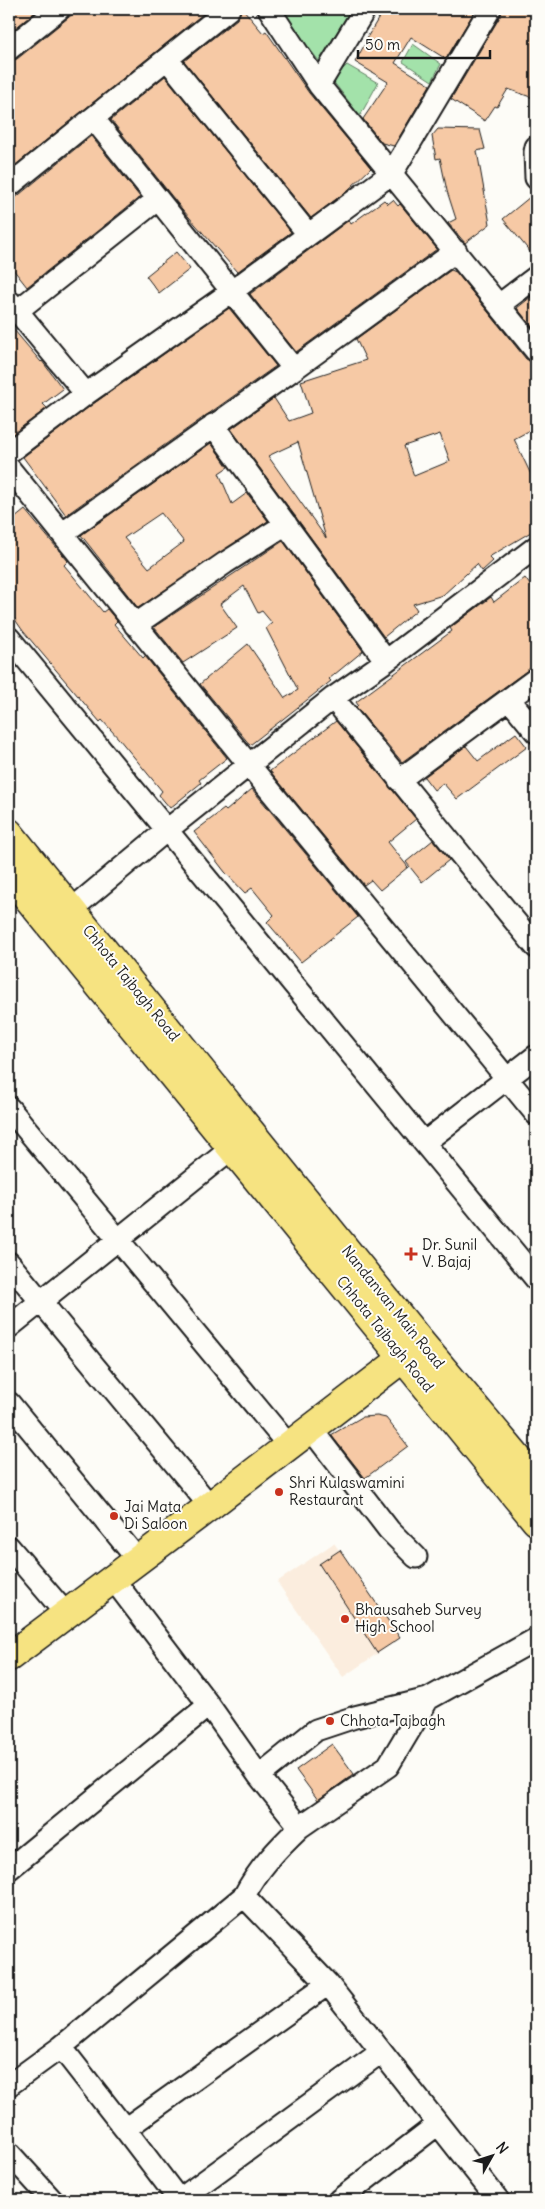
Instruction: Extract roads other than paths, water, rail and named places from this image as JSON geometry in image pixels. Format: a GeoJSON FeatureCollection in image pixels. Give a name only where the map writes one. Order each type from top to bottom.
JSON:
{"type":"FeatureCollection","features":[{"type":"Feature","properties":{"kind":"main road","name":"Chhota Tajbagh Road"},"geometry":{"type":"LineString","coordinates":[[9,833],[73,911],[242,1141]]}},
{"type":"Feature","properties":{"kind":"main road"},"geometry":{"type":"LineString","coordinates":[[9,875],[51,926],[242,1141]]}},
{"type":"Feature","properties":{"kind":"main road","name":"Nandanvan Main Road"},"geometry":{"type":"LineString","coordinates":[[242,1141],[413,1350],[536,1480]]}},
{"type":"Feature","properties":{"kind":"main road","name":"Chhota Tajbagh Road"},"geometry":{"type":"LineString","coordinates":[[413,1350],[536,1521]]}},
{"type":"Feature","properties":{"kind":"main road"},"geometry":{"type":"LineString","coordinates":[[9,1657],[413,1350]]}},
{"type":"Feature","properties":{"kind":"street"},"geometry":{"type":"LineString","coordinates":[[9,49],[59,9]]}},
{"type":"Feature","properties":{"kind":"street"},"geometry":{"type":"LineString","coordinates":[[9,186],[229,9]]}},
{"type":"Feature","properties":{"kind":"street"},"geometry":{"type":"LineString","coordinates":[[269,9],[319,85],[456,251],[536,352]]}},
{"type":"Feature","properties":{"kind":"street"},"geometry":{"type":"LineString","coordinates":[[319,85],[366,9]]}},
{"type":"Feature","properties":{"kind":"street"},"geometry":{"type":"LineString","coordinates":[[9,452],[86,394],[231,292],[392,173],[490,9]]}},
{"type":"Feature","properties":{"kind":"street"},"geometry":{"type":"LineString","coordinates":[[167,59],[308,234]]}},
{"type":"Feature","properties":{"kind":"street"},"geometry":{"type":"LineString","coordinates":[[93,118],[294,369]]}},
{"type":"Feature","properties":{"kind":"street"},"geometry":{"type":"LineString","coordinates":[[536,147],[536,178]]}},
{"type":"Feature","properties":{"kind":"street"},"geometry":{"type":"LineString","coordinates":[[86,394],[13,306],[158,199]]}},
{"type":"Feature","properties":{"kind":"street"},"geometry":{"type":"LineString","coordinates":[[62,533],[294,369],[456,251]]}},
{"type":"Feature","properties":{"kind":"street"},"geometry":{"type":"LineString","coordinates":[[499,305],[536,277]]}},
{"type":"Feature","properties":{"kind":"street"},"geometry":{"type":"LineString","coordinates":[[213,425],[386,662]]}},
{"type":"Feature","properties":{"kind":"street"},"geometry":{"type":"LineString","coordinates":[[9,468],[250,766],[536,1114]]}},
{"type":"Feature","properties":{"kind":"street"},"geometry":{"type":"LineString","coordinates":[[135,625],[286,524]]}},
{"type":"Feature","properties":{"kind":"street"},"geometry":{"type":"LineString","coordinates":[[51,926],[73,911],[168,830],[333,698],[386,662],[536,547]]}},
{"type":"Feature","properties":{"kind":"street"},"geometry":{"type":"LineString","coordinates":[[9,638],[536,1279]]}},
{"type":"Feature","properties":{"kind":"street"},"geometry":{"type":"LineString","coordinates":[[399,780],[536,679]]}},
{"type":"Feature","properties":{"kind":"street"},"geometry":{"type":"LineString","coordinates":[[333,698],[399,780],[532,933]]}},
{"type":"Feature","properties":{"kind":"street"},"geometry":{"type":"LineString","coordinates":[[509,698],[536,732]]}},
{"type":"Feature","properties":{"kind":"street"},"geometry":{"type":"LineString","coordinates":[[425,1142],[536,1056]]}},
{"type":"Feature","properties":{"kind":"street"},"geometry":{"type":"LineString","coordinates":[[9,1108],[289,1446]]}},
{"type":"Feature","properties":{"kind":"street"},"geometry":{"type":"LineString","coordinates":[[9,1327],[242,1141]]}},
{"type":"Feature","properties":{"kind":"street"},"geometry":{"type":"LineString","coordinates":[[9,1263],[210,1506]]}},
{"type":"Feature","properties":{"kind":"street"},"geometry":{"type":"LineString","coordinates":[[9,1404],[138,1560]]}},
{"type":"Feature","properties":{"kind":"street"},"geometry":{"type":"LineString","coordinates":[[311,1429],[389,1530],[416,1557]]}},
{"type":"Feature","properties":{"kind":"street"},"geometry":{"type":"LineString","coordinates":[[9,1547],[66,1615]]}},
{"type":"Feature","properties":{"kind":"street"},"geometry":{"type":"LineString","coordinates":[[113,1579],[209,1705],[259,1776],[300,1827]]}},
{"type":"Feature","properties":{"kind":"street"},"geometry":{"type":"LineString","coordinates":[[259,1776],[316,1730],[355,1716],[428,1699],[536,1639]]}},
{"type":"Feature","properties":{"kind":"street"},"geometry":{"type":"LineString","coordinates":[[9,2085],[61,2047],[244,1896],[252,1881],[272,1854],[300,1827],[388,1766],[428,1699]]}},
{"type":"Feature","properties":{"kind":"street"},"geometry":{"type":"LineString","coordinates":[[9,1869],[209,1705]]}},
{"type":"Feature","properties":{"kind":"street"},"geometry":{"type":"LineString","coordinates":[[244,1896],[328,1984],[498,2200]]}},
{"type":"Feature","properties":{"kind":"street"},"geometry":{"type":"LineString","coordinates":[[125,2130],[328,1984]]}},
{"type":"Feature","properties":{"kind":"street"},"geometry":{"type":"LineString","coordinates":[[61,2047],[179,2200],[381,2052]]}},
{"type":"Feature","properties":{"kind":"street"},"geometry":{"type":"LineString","coordinates":[[339,2200],[438,2124]]}},
{"type":"Feature","properties":{"kind":"street"},"geometry":{"type":"LineString","coordinates":[[9,2153],[52,2200]]}},
{"type":"Feature","properties":{"kind":"place","name":"Dr. Sunil V. Bajaj"},"geometry":{"type":"Point","coordinates":[411,1254]}},
{"type":"Feature","properties":{"kind":"place","name":"Shri Kulaswamini Restaurant"},"geometry":{"type":"Point","coordinates":[279,1492]}},
{"type":"Feature","properties":{"kind":"place","name":"Jai Mata Di Saloon"},"geometry":{"type":"Point","coordinates":[114,1516]}},
{"type":"Feature","properties":{"kind":"place","name":"Bhausaheb Survey High School"},"geometry":{"type":"Point","coordinates":[345,1619]}},
{"type":"Feature","properties":{"kind":"place","name":"Chhota Tajbagh"},"geometry":{"type":"Point","coordinates":[330,1721]}}]}
